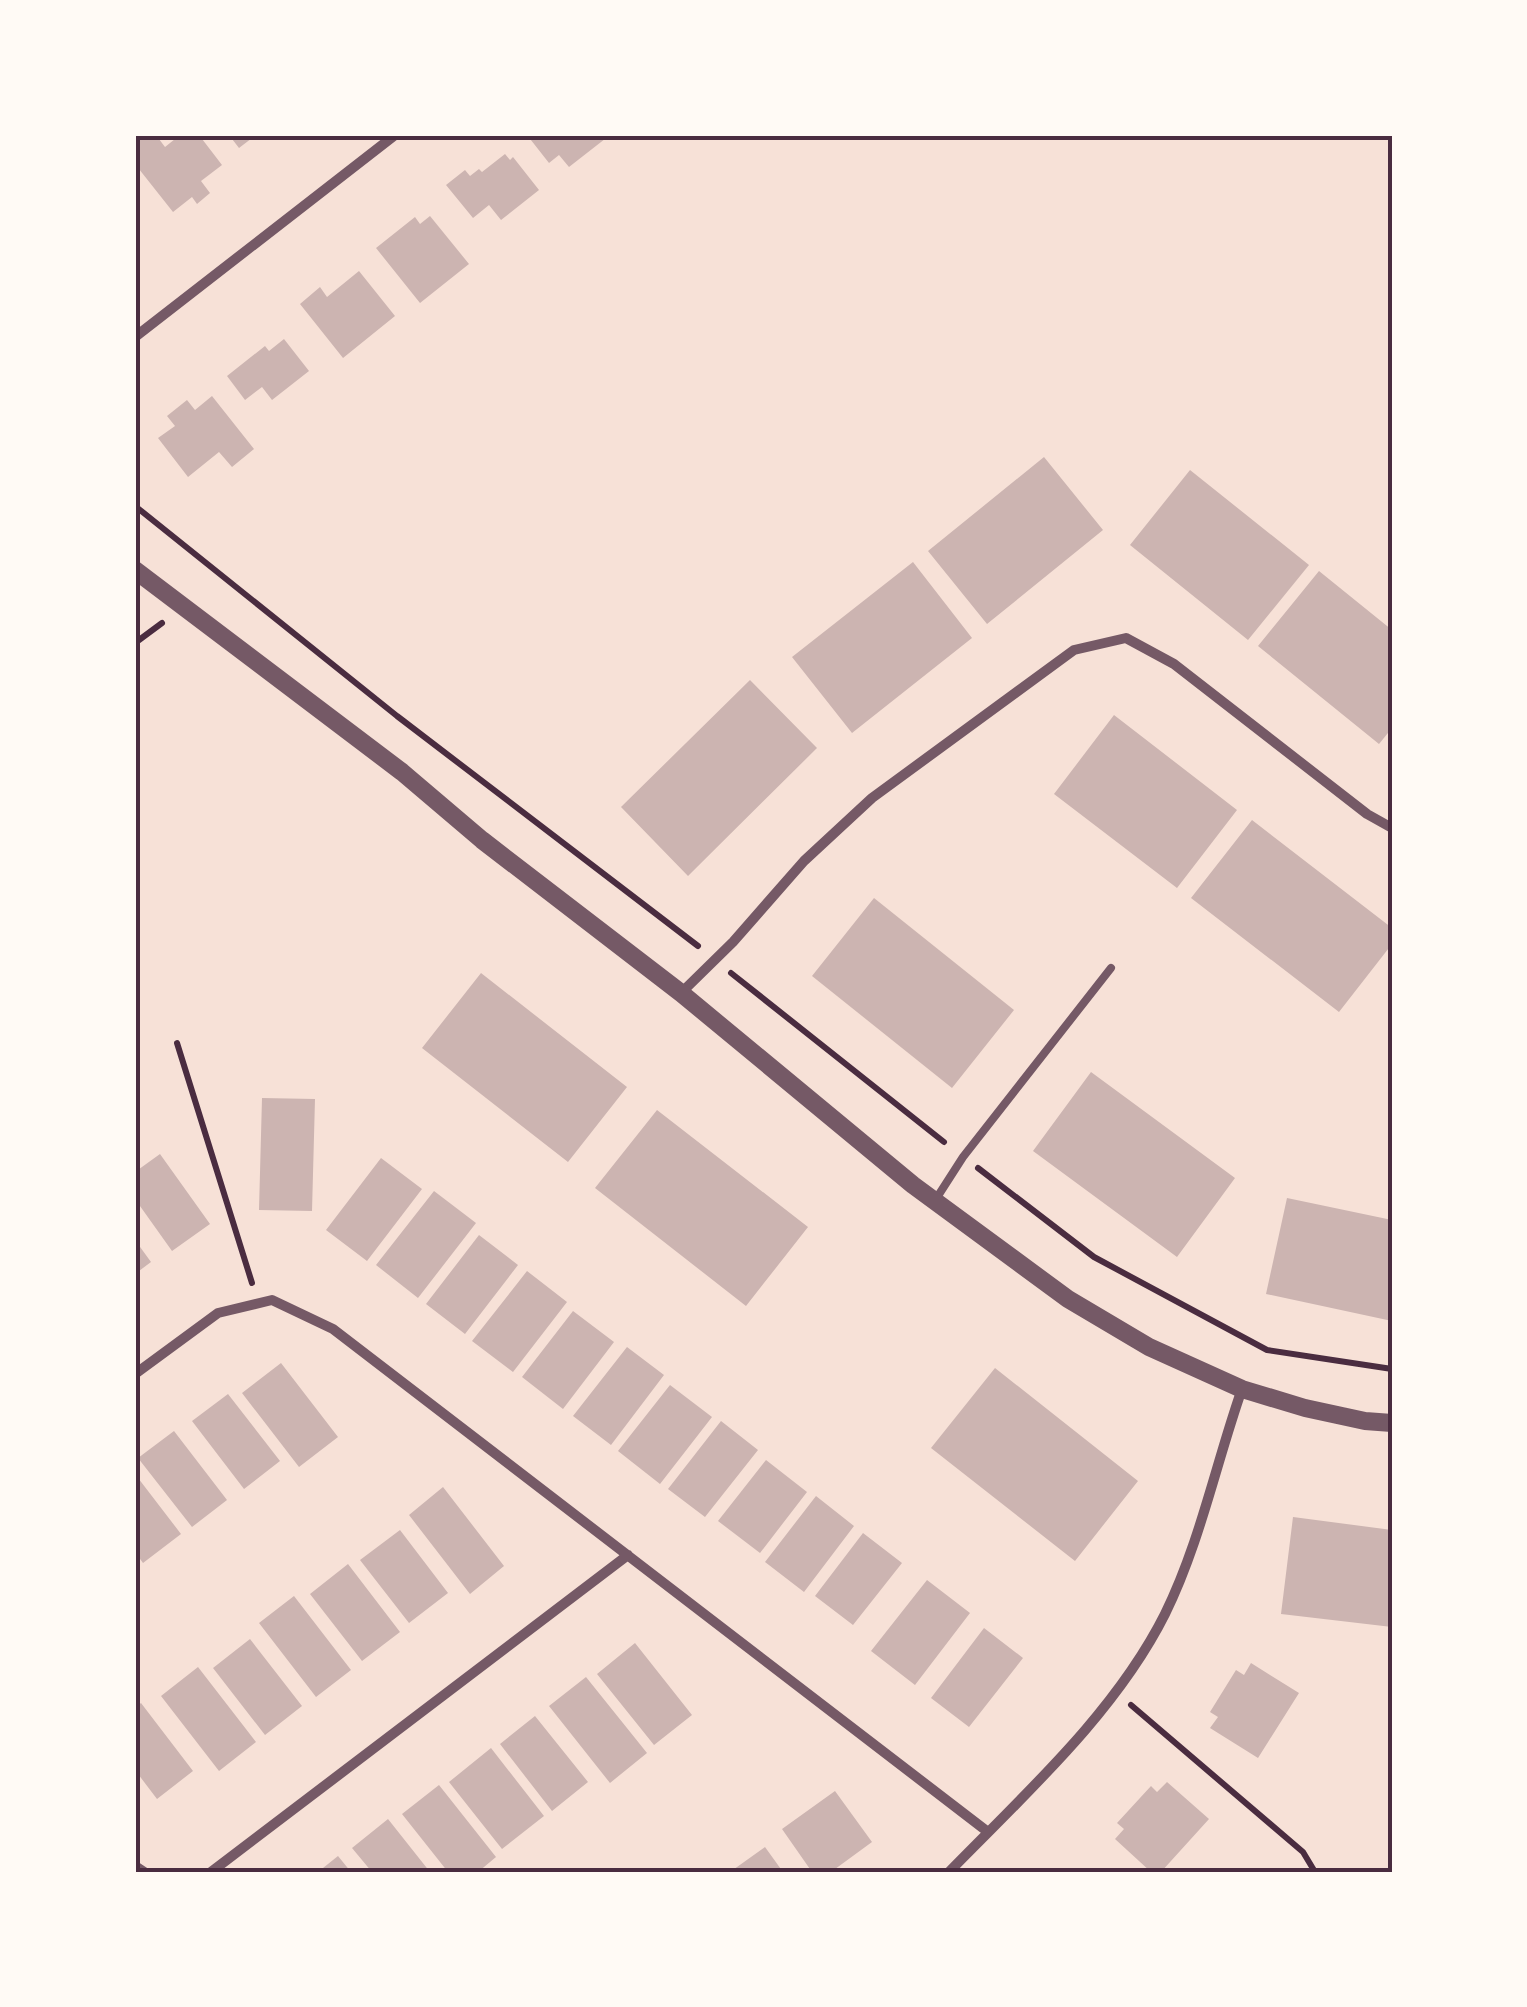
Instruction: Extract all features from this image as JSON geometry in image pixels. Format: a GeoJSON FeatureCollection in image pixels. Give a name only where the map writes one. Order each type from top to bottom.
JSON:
{"type":"FeatureCollection","features":[{"type":"Feature","properties":{"kind":"street"},"geometry":{"type":"LineString","coordinates":[[135,337],[395,135]]}},
{"type":"Feature","properties":{"kind":"street"},"geometry":{"type":"LineString","coordinates":[[135,570],[402,772],[482,840],[682,993],[913,1185],[1068,1299],[1149,1348],[1242,1389],[1305,1408],[1392,1423]]}},
{"type":"Feature","properties":{"kind":"street"},"geometry":{"type":"LineString","coordinates":[[682,993],[804,862],[872,798],[1074,650],[1126,638],[1174,664],[1368,814],[1392,828]]}},
{"type":"Feature","properties":{"kind":"street"},"geometry":{"type":"LineString","coordinates":[[135,1374],[218,1313],[258,1303],[272,1300],[333,1330],[988,1832]]}},
{"type":"Feature","properties":{"kind":"street"},"geometry":{"type":"LineString","coordinates":[[949,1872],[1061,1756],[1115,1691],[1165,1614],[1190,1554],[1242,1389]]}},
{"type":"Feature","properties":{"kind":"street"},"geometry":{"type":"LineString","coordinates":[[211,1872],[628,1555]]}},
{"type":"Feature","properties":{"kind":"street"},"geometry":{"type":"LineString","coordinates":[[135,1866],[144,1872]]}},
{"type":"Feature","properties":{"kind":"lane"},"geometry":{"type":"LineString","coordinates":[[936,1199],[963,1157],[1111,968]]}},
{"type":"Feature","properties":{"kind":"path"},"geometry":{"type":"LineString","coordinates":[[135,506],[397,716],[671,922],[1094,1257],[1267,1350],[1392,1369]]}},
{"type":"Feature","properties":{"kind":"path"},"geometry":{"type":"LineString","coordinates":[[178,1042],[258,1303]]}},
{"type":"Feature","properties":{"kind":"path"},"geometry":{"type":"LineString","coordinates":[[1115,1691],[1303,1852],[1315,1872]]}},
{"type":"Feature","properties":{"kind":"building"},"geometry":{"type":"Polygon","coordinates":[[[156,135],[165,147],[180,135],[199,135],[222,165],[201,181],[210,193],[197,204],[192,197],[173,212],[135,164],[135,139],[156,135]]]}},
{"type":"Feature","properties":{"kind":"building"},"geometry":{"type":"Polygon","coordinates":[[[229,135],[256,135],[239,148],[229,135]]]}},
{"type":"Feature","properties":{"kind":"building"},"geometry":{"type":"Polygon","coordinates":[[[527,135],[610,135],[569,167],[559,155],[549,163],[527,135]]]}},
{"type":"Feature","properties":{"kind":"building"},"geometry":{"type":"Polygon","coordinates":[[[505,154],[510,160],[513,157],[539,190],[501,220],[489,205],[473,218],[446,185],[465,170],[470,176],[479,169],[482,172],[505,154]]]}},
{"type":"Feature","properties":{"kind":"building"},"geometry":{"type":"Polygon","coordinates":[[[430,216],[469,264],[420,303],[376,248],[415,217],[420,224],[430,216]]]}},
{"type":"Feature","properties":{"kind":"building"},"geometry":{"type":"Polygon","coordinates":[[[359,271],[395,316],[343,358],[300,304],[320,287],[327,297],[359,271]]]}},
{"type":"Feature","properties":{"kind":"building"},"geometry":{"type":"Polygon","coordinates":[[[284,339],[309,371],[272,400],[262,387],[245,400],[227,376],[265,346],[269,351],[284,339]]]}},
{"type":"Feature","properties":{"kind":"building"},"geometry":{"type":"Polygon","coordinates":[[[212,396],[254,449],[232,467],[219,452],[188,477],[158,438],[175,426],[167,416],[187,400],[195,410],[212,396]]]}},
{"type":"Feature","properties":{"kind":"building"},"geometry":{"type":"Polygon","coordinates":[[[1044,457],[1103,530],[987,624],[928,551],[1044,457]]]}},
{"type":"Feature","properties":{"kind":"building"},"geometry":{"type":"Polygon","coordinates":[[[1190,470],[1309,565],[1248,640],[1130,545],[1190,470]]]}},
{"type":"Feature","properties":{"kind":"building"},"geometry":{"type":"Polygon","coordinates":[[[913,562],[972,638],[852,733],[792,657],[913,562]]]}},
{"type":"Feature","properties":{"kind":"building"},"geometry":{"type":"Polygon","coordinates":[[[1319,571],[1392,630],[1392,728],[1379,744],[1258,646],[1319,571]]]}},
{"type":"Feature","properties":{"kind":"building"},"geometry":{"type":"Polygon","coordinates":[[[750,680],[817,748],[688,876],[621,807],[750,680]]]}},
{"type":"Feature","properties":{"kind":"building"},"geometry":{"type":"Polygon","coordinates":[[[1114,715],[1237,810],[1177,888],[1054,794],[1114,715]]]}},
{"type":"Feature","properties":{"kind":"building"},"geometry":{"type":"Polygon","coordinates":[[[1252,820],[1392,928],[1392,944],[1339,1012],[1191,898],[1252,820]]]}},
{"type":"Feature","properties":{"kind":"building"},"geometry":{"type":"Polygon","coordinates":[[[874,898],[1014,1010],[952,1088],[812,976],[874,898]]]}},
{"type":"Feature","properties":{"kind":"building"},"geometry":{"type":"Polygon","coordinates":[[[481,973],[627,1087],[568,1162],[422,1048],[481,973]]]}},
{"type":"Feature","properties":{"kind":"building"},"geometry":{"type":"Polygon","coordinates":[[[1091,1072],[1235,1178],[1177,1257],[1033,1151],[1091,1072]]]}},
{"type":"Feature","properties":{"kind":"building"},"geometry":{"type":"Polygon","coordinates":[[[262,1098],[315,1099],[312,1211],[259,1210],[262,1098]]]}},
{"type":"Feature","properties":{"kind":"building"},"geometry":{"type":"Polygon","coordinates":[[[657,1110],[808,1227],[746,1306],[595,1188],[657,1110]]]}},
{"type":"Feature","properties":{"kind":"building"},"geometry":{"type":"Polygon","coordinates":[[[160,1154],[210,1224],[172,1251],[135,1199],[135,1172],[160,1154]]]}},
{"type":"Feature","properties":{"kind":"building"},"geometry":{"type":"Polygon","coordinates":[[[381,1158],[422,1189],[367,1261],[326,1230],[381,1158]]]}},
{"type":"Feature","properties":{"kind":"building"},"geometry":{"type":"Polygon","coordinates":[[[434,1191],[476,1223],[418,1298],[376,1265],[434,1191]]]}},
{"type":"Feature","properties":{"kind":"building"},"geometry":{"type":"Polygon","coordinates":[[[1287,1198],[1392,1220],[1392,1321],[1266,1294],[1287,1198]]]}},
{"type":"Feature","properties":{"kind":"building"},"geometry":{"type":"Polygon","coordinates":[[[479,1235],[518,1265],[465,1334],[426,1304],[479,1235]]]}},
{"type":"Feature","properties":{"kind":"building"},"geometry":{"type":"Polygon","coordinates":[[[135,1240],[151,1262],[135,1274],[135,1240]]]}},
{"type":"Feature","properties":{"kind":"building"},"geometry":{"type":"Polygon","coordinates":[[[527,1271],[567,1302],[513,1372],[472,1341],[527,1271]]]}},
{"type":"Feature","properties":{"kind":"building"},"geometry":{"type":"Polygon","coordinates":[[[573,1311],[614,1342],[563,1409],[522,1377],[573,1311]]]}},
{"type":"Feature","properties":{"kind":"building"},"geometry":{"type":"Polygon","coordinates":[[[627,1347],[664,1375],[611,1445],[573,1416],[627,1347]]]}},
{"type":"Feature","properties":{"kind":"building"},"geometry":{"type":"Polygon","coordinates":[[[281,1363],[338,1437],[299,1467],[242,1393],[281,1363]]]}},
{"type":"Feature","properties":{"kind":"building"},"geometry":{"type":"Polygon","coordinates":[[[995,1368],[1138,1481],[1075,1561],[931,1448],[995,1368]]]}},
{"type":"Feature","properties":{"kind":"building"},"geometry":{"type":"Polygon","coordinates":[[[670,1385],[712,1417],[660,1484],[618,1451],[670,1385]]]}},
{"type":"Feature","properties":{"kind":"building"},"geometry":{"type":"Polygon","coordinates":[[[228,1394],[280,1461],[244,1489],[192,1421],[228,1394]]]}},
{"type":"Feature","properties":{"kind":"building"},"geometry":{"type":"Polygon","coordinates":[[[721,1421],[758,1450],[705,1517],[668,1489],[721,1421]]]}},
{"type":"Feature","properties":{"kind":"building"},"geometry":{"type":"Polygon","coordinates":[[[174,1431],[227,1500],[192,1527],[138,1458],[174,1431]]]}},
{"type":"Feature","properties":{"kind":"building"},"geometry":{"type":"Polygon","coordinates":[[[766,1460],[807,1492],[760,1553],[718,1521],[766,1460]]]}},
{"type":"Feature","properties":{"kind":"building"},"geometry":{"type":"Polygon","coordinates":[[[135,1474],[181,1534],[143,1563],[135,1552],[135,1474]]]}},
{"type":"Feature","properties":{"kind":"building"},"geometry":{"type":"Polygon","coordinates":[[[443,1487],[504,1566],[470,1594],[409,1515],[443,1487]]]}},
{"type":"Feature","properties":{"kind":"building"},"geometry":{"type":"Polygon","coordinates":[[[816,1496],[854,1526],[804,1592],[765,1562],[816,1496]]]}},
{"type":"Feature","properties":{"kind":"building"},"geometry":{"type":"Polygon","coordinates":[[[1293,1517],[1392,1530],[1392,1627],[1281,1614],[1293,1517]]]}},
{"type":"Feature","properties":{"kind":"building"},"geometry":{"type":"Polygon","coordinates":[[[400,1530],[448,1593],[409,1623],[360,1560],[400,1530]]]}},
{"type":"Feature","properties":{"kind":"building"},"geometry":{"type":"Polygon","coordinates":[[[863,1533],[902,1563],[853,1625],[815,1596],[863,1533]]]}},
{"type":"Feature","properties":{"kind":"building"},"geometry":{"type":"Polygon","coordinates":[[[348,1564],[400,1632],[362,1661],[310,1594],[348,1564]]]}},
{"type":"Feature","properties":{"kind":"building"},"geometry":{"type":"Polygon","coordinates":[[[927,1580],[970,1613],[915,1685],[871,1651],[927,1580]]]}},
{"type":"Feature","properties":{"kind":"building"},"geometry":{"type":"Polygon","coordinates":[[[294,1596],[351,1670],[316,1697],[259,1623],[294,1596]]]}},
{"type":"Feature","properties":{"kind":"building"},"geometry":{"type":"Polygon","coordinates":[[[984,1628],[1023,1658],[969,1727],[931,1698],[984,1628]]]}},
{"type":"Feature","properties":{"kind":"building"},"geometry":{"type":"Polygon","coordinates":[[[250,1639],[302,1706],[265,1735],[213,1668],[250,1639]]]}},
{"type":"Feature","properties":{"kind":"building"},"geometry":{"type":"Polygon","coordinates":[[[635,1643],[692,1715],[654,1745],[597,1674],[635,1643]]]}},
{"type":"Feature","properties":{"kind":"building"},"geometry":{"type":"Polygon","coordinates":[[[1251,1663],[1299,1693],[1258,1758],[1210,1728],[1218,1717],[1210,1712],[1236,1670],[1244,1675],[1251,1663]]]}},
{"type":"Feature","properties":{"kind":"building"},"geometry":{"type":"Polygon","coordinates":[[[198,1667],[256,1742],[219,1771],[161,1696],[198,1667]]]}},
{"type":"Feature","properties":{"kind":"building"},"geometry":{"type":"Polygon","coordinates":[[[586,1677],[647,1753],[610,1783],[549,1706],[586,1677]]]}},
{"type":"Feature","properties":{"kind":"building"},"geometry":{"type":"Polygon","coordinates":[[[141,1703],[193,1771],[157,1799],[135,1770],[135,1708],[141,1703]]]}},
{"type":"Feature","properties":{"kind":"building"},"geometry":{"type":"Polygon","coordinates":[[[535,1716],[588,1782],[552,1811],[500,1744],[535,1716]]]}},
{"type":"Feature","properties":{"kind":"building"},"geometry":{"type":"Polygon","coordinates":[[[491,1748],[544,1816],[502,1849],[449,1782],[491,1748]]]}},
{"type":"Feature","properties":{"kind":"building"},"geometry":{"type":"Polygon","coordinates":[[[1167,1782],[1209,1819],[1161,1872],[1151,1872],[1115,1839],[1124,1829],[1117,1823],[1151,1786],[1157,1792],[1167,1782]]]}},
{"type":"Feature","properties":{"kind":"building"},"geometry":{"type":"Polygon","coordinates":[[[439,1785],[496,1857],[478,1872],[448,1872],[402,1814],[439,1785]]]}},
{"type":"Feature","properties":{"kind":"building"},"geometry":{"type":"Polygon","coordinates":[[[835,1791],[872,1842],[831,1872],[812,1872],[782,1829],[835,1791]]]}},
{"type":"Feature","properties":{"kind":"building"},"geometry":{"type":"Polygon","coordinates":[[[388,1819],[430,1872],[372,1872],[352,1848],[388,1819]]]}},
{"type":"Feature","properties":{"kind":"building"},"geometry":{"type":"Polygon","coordinates":[[[765,1847],[783,1872],[730,1872],[765,1847]]]}},
{"type":"Feature","properties":{"kind":"building"},"geometry":{"type":"Polygon","coordinates":[[[338,1856],[351,1872],[318,1872],[338,1856]]]}}]}
